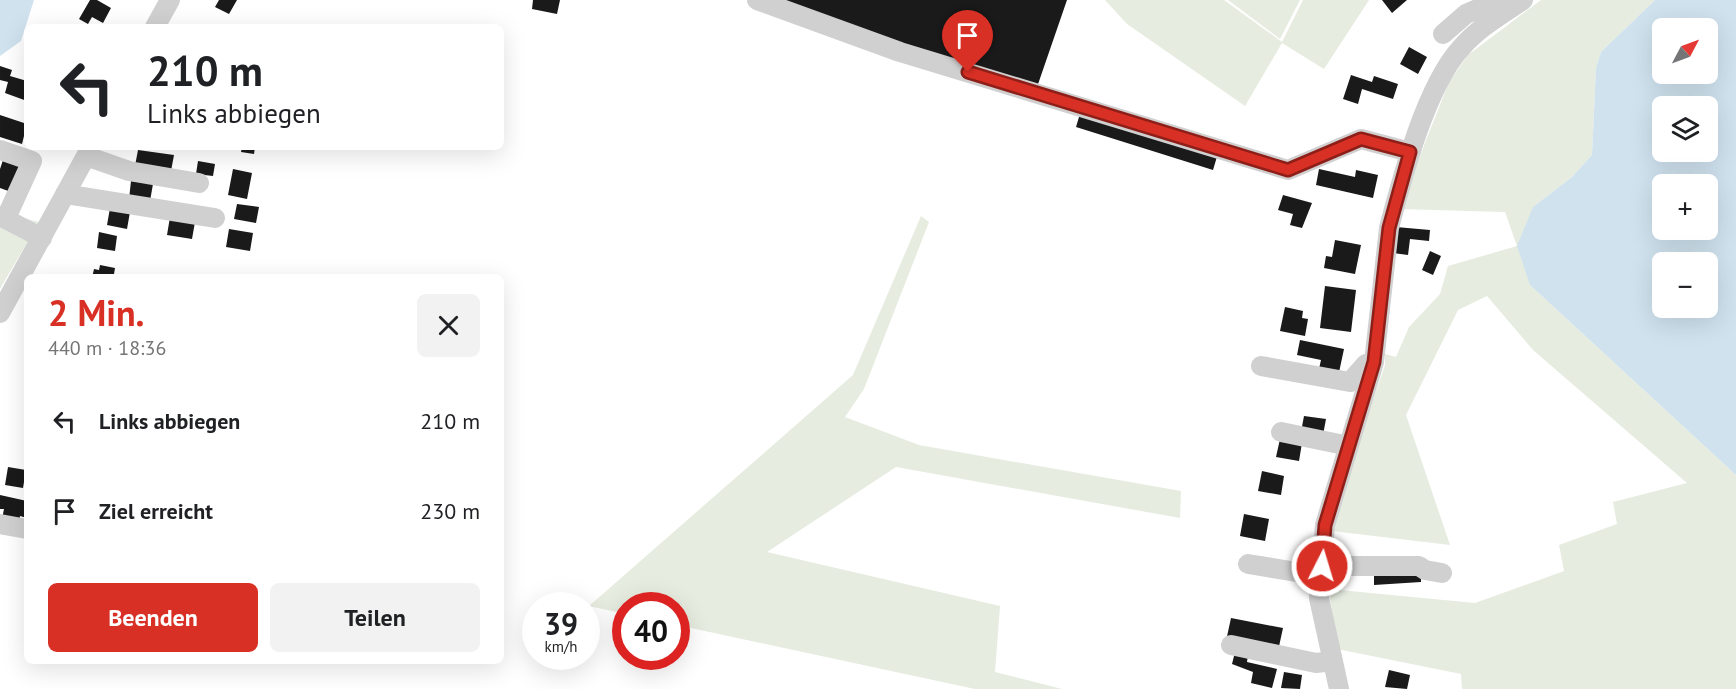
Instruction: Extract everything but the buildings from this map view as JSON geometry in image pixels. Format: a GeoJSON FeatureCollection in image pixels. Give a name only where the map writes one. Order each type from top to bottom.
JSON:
{"type":"FeatureCollection","features":[{"type":"Feature","properties":{"kind":"street"},"geometry":{"type":"LineString","coordinates":[[157,24],[169,0]]}},
{"type":"Feature","properties":{"kind":"street"},"geometry":{"type":"LineString","coordinates":[[757,0],[900,52],[1288,170],[1361,139],[1410,152]]}},
{"type":"Feature","properties":{"kind":"street"},"geometry":{"type":"LineString","coordinates":[[1443,34],[1466,14],[1498,0]]}},
{"type":"Feature","properties":{"kind":"street"},"geometry":{"type":"LineString","coordinates":[[1339,689],[1319,598],[1325,525],[1374,362],[1389,228],[1410,152],[1441,78],[1459,49],[1482,28],[1523,0]]}},
{"type":"Feature","properties":{"kind":"street"},"geometry":{"type":"LineString","coordinates":[[0,150],[32,161],[3,217],[42,238]]}},
{"type":"Feature","properties":{"kind":"street"},"geometry":{"type":"LineString","coordinates":[[0,314],[88,152],[129,171],[199,183]]}},
{"type":"Feature","properties":{"kind":"street"},"geometry":{"type":"LineString","coordinates":[[66,194],[215,218]]}},
{"type":"Feature","properties":{"kind":"street"},"geometry":{"type":"LineString","coordinates":[[1261,366],[1350,382],[1366,364],[1374,362]]}},
{"type":"Feature","properties":{"kind":"street"},"geometry":{"type":"LineString","coordinates":[[1281,432],[1349,446]]}},
{"type":"Feature","properties":{"kind":"street"},"geometry":{"type":"LineString","coordinates":[[0,524],[24,528]]}},
{"type":"Feature","properties":{"kind":"street"},"geometry":{"type":"LineString","coordinates":[[1248,564],[1322,571],[1419,566],[1425,570],[1442,573]]}},
{"type":"Feature","properties":{"kind":"street"},"geometry":{"type":"LineString","coordinates":[[1231,645],[1316,663],[1333,661]]}},
{"type":"Feature","properties":{"kind":"shaded area"},"geometry":{"type":"Polygon","coordinates":[[[1105,0],[1224,0],[1282,42],[1303,0],[1369,0],[1324,69],[1282,43],[1245,106],[1127,24],[1105,0]]]}},
{"type":"Feature","properties":{"kind":"shaded area"},"geometry":{"type":"Polygon","coordinates":[[[1228,0],[1300,0],[1280,39],[1228,0]]]}},
{"type":"Feature","properties":{"kind":"shaded area"},"geometry":{"type":"Polygon","coordinates":[[[1541,0],[1655,0],[1601,52],[1596,68],[1592,155],[1572,177],[1533,207],[1530,285],[1736,475],[1736,689],[1462,689],[1461,674],[1337,649],[1329,589],[1475,603],[1564,571],[1559,545],[1617,524],[1613,502],[1687,483],[1533,350],[1487,296],[1458,310],[1406,415],[1450,545],[1332,531],[1344,484],[1385,365],[1385,354],[1396,357],[1409,327],[1440,294],[1448,266],[1517,246],[1505,212],[1399,209],[1449,82],[1468,55],[1541,0]]]}},
{"type":"Feature","properties":{"kind":"shaded area"},"geometry":{"type":"Polygon","coordinates":[[[0,212],[39,222],[0,289],[0,212]]]}},
{"type":"Feature","properties":{"kind":"shaded area"},"geometry":{"type":"Polygon","coordinates":[[[921,216],[929,222],[864,389],[845,417],[919,445],[1181,491],[1180,518],[896,467],[767,552],[1000,606],[995,672],[1062,689],[975,689],[690,628],[690,592],[612,592],[612,611],[600,608],[600,596],[853,375],[921,216]]]}},
{"type":"Feature","properties":{"kind":"water"},"geometry":{"type":"Polygon","coordinates":[[[0,0],[34,0],[26,24],[24,24],[21,41],[0,56],[0,0]]]}},
{"type":"Feature","properties":{"kind":"water"},"geometry":{"type":"Polygon","coordinates":[[[1655,0],[1736,0],[1736,475],[1530,285],[1517,246],[1533,207],[1572,177],[1592,155],[1596,68],[1601,52],[1655,0]]]}},
{"type":"Feature","properties":{"kind":"route"},"geometry":{"type":"LineString","coordinates":[[968,72],[1288,170],[1361,139],[1410,152],[1389,228],[1374,362],[1325,525],[1322,566]]}}]}
